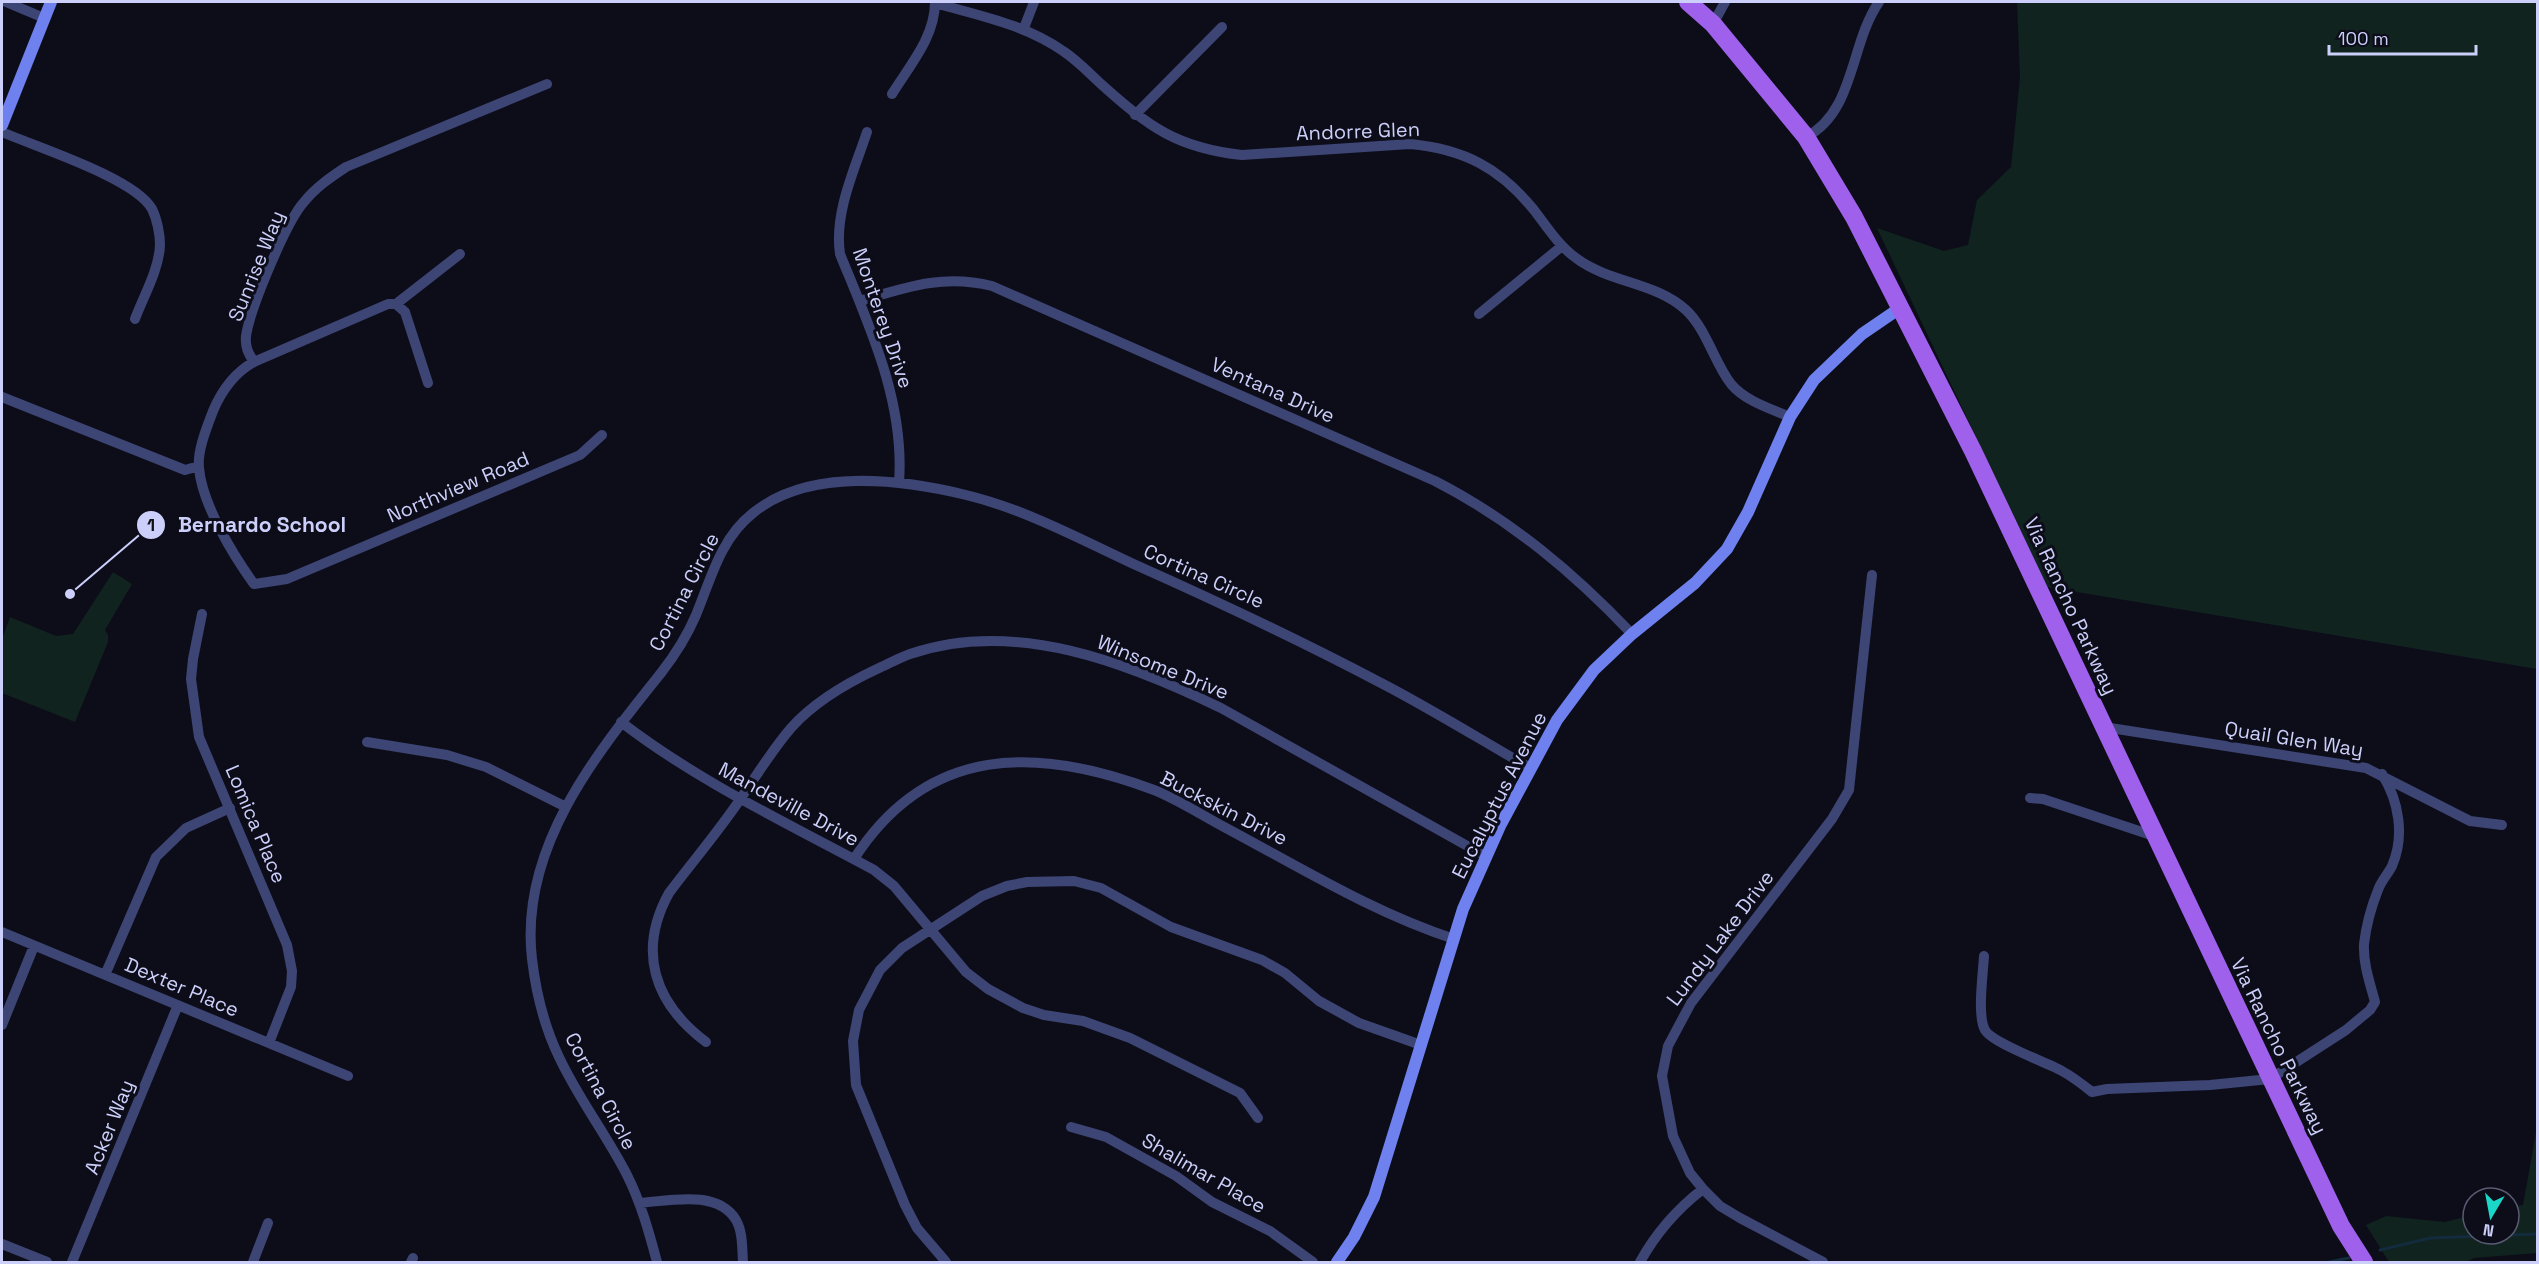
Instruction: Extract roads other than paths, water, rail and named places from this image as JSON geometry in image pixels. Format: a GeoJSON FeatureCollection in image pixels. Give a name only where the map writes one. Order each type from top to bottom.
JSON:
{"type":"FeatureCollection","features":[{"type":"Feature","properties":{"kind":"main road","name":"Via Rancho Parkway"},"geometry":{"type":"LineString","coordinates":[[1688,2],[1713,24],[1806,137],[1854,217],[1973,452],[2341,1226],[2364,1263]]}},
{"type":"Feature","properties":{"kind":"street"},"geometry":{"type":"LineString","coordinates":[[6,2],[44,18]]}},
{"type":"Feature","properties":{"kind":"street"},"geometry":{"type":"LineString","coordinates":[[2,125],[51,2]]}},
{"type":"Feature","properties":{"kind":"street"},"geometry":{"type":"LineString","coordinates":[[892,94],[926,41],[934,15],[935,2]]}},
{"type":"Feature","properties":{"kind":"street","name":"Andorre Glen"},"geometry":{"type":"LineString","coordinates":[[935,2],[1024,28],[1065,52],[1135,115],[1165,134],[1189,145],[1216,152],[1242,155],[1410,144],[1433,146],[1468,156],[1500,174],[1523,197],[1562,246],[1576,259],[1601,272],[1663,294],[1680,304],[1690,314],[1732,384],[1761,405],[1790,417]]}},
{"type":"Feature","properties":{"kind":"street"},"geometry":{"type":"LineString","coordinates":[[1024,28],[1034,2]]}},
{"type":"Feature","properties":{"kind":"street"},"geometry":{"type":"LineString","coordinates":[[1713,24],[1725,2]]}},
{"type":"Feature","properties":{"kind":"street"},"geometry":{"type":"LineString","coordinates":[[1806,137],[1820,130],[1830,118],[1845,90],[1853,61],[1872,11],[1880,2]]}},
{"type":"Feature","properties":{"kind":"street"},"geometry":{"type":"LineString","coordinates":[[1135,115],[1222,27]]}},
{"type":"Feature","properties":{"kind":"street","name":"Sunrise Way"},"geometry":{"type":"LineString","coordinates":[[254,362],[247,351],[246,344],[252,314],[289,224],[303,202],[320,185],[346,167],[548,84]]}},
{"type":"Feature","properties":{"kind":"street"},"geometry":{"type":"LineString","coordinates":[[2,132],[118,180],[138,193],[152,209],[160,246],[156,264],[135,319]]}},
{"type":"Feature","properties":{"kind":"street","name":"Monterey Drive"},"geometry":{"type":"LineString","coordinates":[[867,132],[842,207],[838,238],[840,254],[884,366],[897,412],[901,461],[899,483]]}},
{"type":"Feature","properties":{"kind":"street"},"geometry":{"type":"LineString","coordinates":[[1479,314],[1562,246]]}},
{"type":"Feature","properties":{"kind":"street"},"geometry":{"type":"LineString","coordinates":[[2,397],[185,470],[198,466],[208,423],[216,404],[240,369],[388,304],[396,304],[460,254]]}},
{"type":"Feature","properties":{"kind":"street","name":"Ventana Drive"},"geometry":{"type":"LineString","coordinates":[[860,301],[914,284],[939,280],[975,282],[992,286],[1435,481],[1465,497],[1503,520],[1550,555],[1592,592],[1632,634]]}},
{"type":"Feature","properties":{"kind":"street"},"geometry":{"type":"LineString","coordinates":[[396,304],[405,312],[428,382]]}},
{"type":"Feature","properties":{"kind":"street","name":"Eucalyptus Avenue"},"geometry":{"type":"LineString","coordinates":[[1337,1263],[1354,1237],[1374,1197],[1421,1046],[1440,976],[1463,909],[1500,826],[1557,720],[1594,670],[1632,634],[1695,583],[1726,549],[1748,512],[1790,417],[1814,380],[1827,365],[1862,334],[1900,308]]}},
{"type":"Feature","properties":{"kind":"street","name":"Northview Road"},"geometry":{"type":"LineString","coordinates":[[198,466],[205,493],[232,552],[254,584],[287,579],[580,455],[602,435]]}},
{"type":"Feature","properties":{"kind":"street","name":"Cortina Circle"},"geometry":{"type":"LineString","coordinates":[[657,1263],[646,1219],[627,1175],[559,1058],[541,1010],[531,954],[533,901],[538,875],[555,826],[621,722],[674,657],[694,621],[723,547],[751,514],[781,495],[811,485],[845,482],[899,483],[967,495],[1057,529],[1269,625],[1387,686],[1530,768]]}},
{"type":"Feature","properties":{"kind":"street","name":"Lundy Lake Drive"},"geometry":{"type":"LineString","coordinates":[[1823,1263],[1720,1206],[1703,1189],[1690,1173],[1673,1136],[1662,1076],[1668,1046],[1691,1003],[1832,819],[1849,789],[1872,575]]}},
{"type":"Feature","properties":{"kind":"street","name":"Lomica Place"},"geometry":{"type":"LineString","coordinates":[[202,614],[191,679],[199,736],[287,945],[292,971],[291,987],[269,1043]]}},
{"type":"Feature","properties":{"kind":"street","name":"Winsome Drive"},"geometry":{"type":"LineString","coordinates":[[706,1042],[672,1010],[663,994],[654,963],[652,948],[658,913],[669,893],[741,799],[792,727],[821,702],[856,678],[910,654],[946,645],[988,641],[1030,643],[1072,651],[1119,665],[1184,690],[1221,708],[1487,857]]}},
{"type":"Feature","properties":{"kind":"street","name":"Mandeville Drive"},"geometry":{"type":"LineString","coordinates":[[621,722],[650,745],[741,799],[874,870],[894,886],[966,972],[988,989],[1023,1008],[1044,1015],[1083,1021],[1130,1038],[1240,1093],[1258,1118]]}},
{"type":"Feature","properties":{"kind":"street","name":"Quail Glen Way"},"geometry":{"type":"LineString","coordinates":[[2104,727],[2366,768],[2382,774],[2470,821],[2502,825]]}},
{"type":"Feature","properties":{"kind":"street"},"geometry":{"type":"LineString","coordinates":[[367,742],[447,755],[486,767],[566,807]]}},
{"type":"Feature","properties":{"kind":"street","name":"Buckskin Drive"},"geometry":{"type":"LineString","coordinates":[[854,859],[869,836],[891,811],[916,792],[950,774],[994,763],[1041,762],[1086,769],[1156,791],[1377,909],[1423,929],[1454,939]]}},
{"type":"Feature","properties":{"kind":"street"},"geometry":{"type":"LineString","coordinates":[[1984,957],[1982,1020],[1986,1031],[2000,1041],[2070,1075],[2092,1092],[2106,1089],[2210,1085],[2270,1079],[2346,1030],[2375,1002],[2364,961],[2364,942],[2378,889],[2392,867],[2400,827],[2393,795],[2382,774]]}},
{"type":"Feature","properties":{"kind":"street"},"geometry":{"type":"LineString","coordinates":[[2030,798],[2043,799],[2154,836]]}},
{"type":"Feature","properties":{"kind":"street"},"geometry":{"type":"LineString","coordinates":[[105,975],[156,856],[186,828],[230,808]]}},
{"type":"Feature","properties":{"kind":"street"},"geometry":{"type":"LineString","coordinates":[[946,1263],[917,1228],[905,1205],[856,1085],[853,1047],[859,1010],[880,970],[902,948],[929,928],[982,896],[1007,886],[1027,882],[1074,881],[1101,888],[1171,927],[1262,960],[1285,974],[1319,1001],[1359,1023],[1421,1046]]}},
{"type":"Feature","properties":{"kind":"street","name":"Dexter Place"},"geometry":{"type":"LineString","coordinates":[[2,932],[348,1076]]}},
{"type":"Feature","properties":{"kind":"street"},"geometry":{"type":"LineString","coordinates":[[2,1025],[34,946]]}},
{"type":"Feature","properties":{"kind":"street","name":"Acker Way"},"geometry":{"type":"LineString","coordinates":[[72,1263],[178,1005]]}},
{"type":"Feature","properties":{"kind":"street","name":"Shalimar Place"},"geometry":{"type":"LineString","coordinates":[[1071,1127],[1106,1137],[1176,1176],[1212,1202],[1270,1231],[1313,1263]]}},
{"type":"Feature","properties":{"kind":"street"},"geometry":{"type":"LineString","coordinates":[[1640,1263],[1651,1241],[1684,1204],[1703,1189]]}},
{"type":"Feature","properties":{"kind":"street"},"geometry":{"type":"LineString","coordinates":[[639,1203],[709,1200],[725,1208],[736,1221],[741,1237],[743,1263]]}},
{"type":"Feature","properties":{"kind":"street"},"geometry":{"type":"LineString","coordinates":[[253,1263],[268,1223]]}},
{"type":"Feature","properties":{"kind":"street"},"geometry":{"type":"LineString","coordinates":[[2,1244],[47,1263]]}},
{"type":"Feature","properties":{"kind":"waterway"},"geometry":{"type":"LineString","coordinates":[[2380,1250],[2430,1238],[2538,1234]]}},
{"type":"Feature","properties":{"kind":"waterway"},"geometry":{"type":"LineString","coordinates":[[2329,1262],[2349,1258]]}},
{"type":"Feature","properties":{"kind":"place","name":"Bernardo School"},"geometry":{"type":"Point","coordinates":[70,594]}}]}
